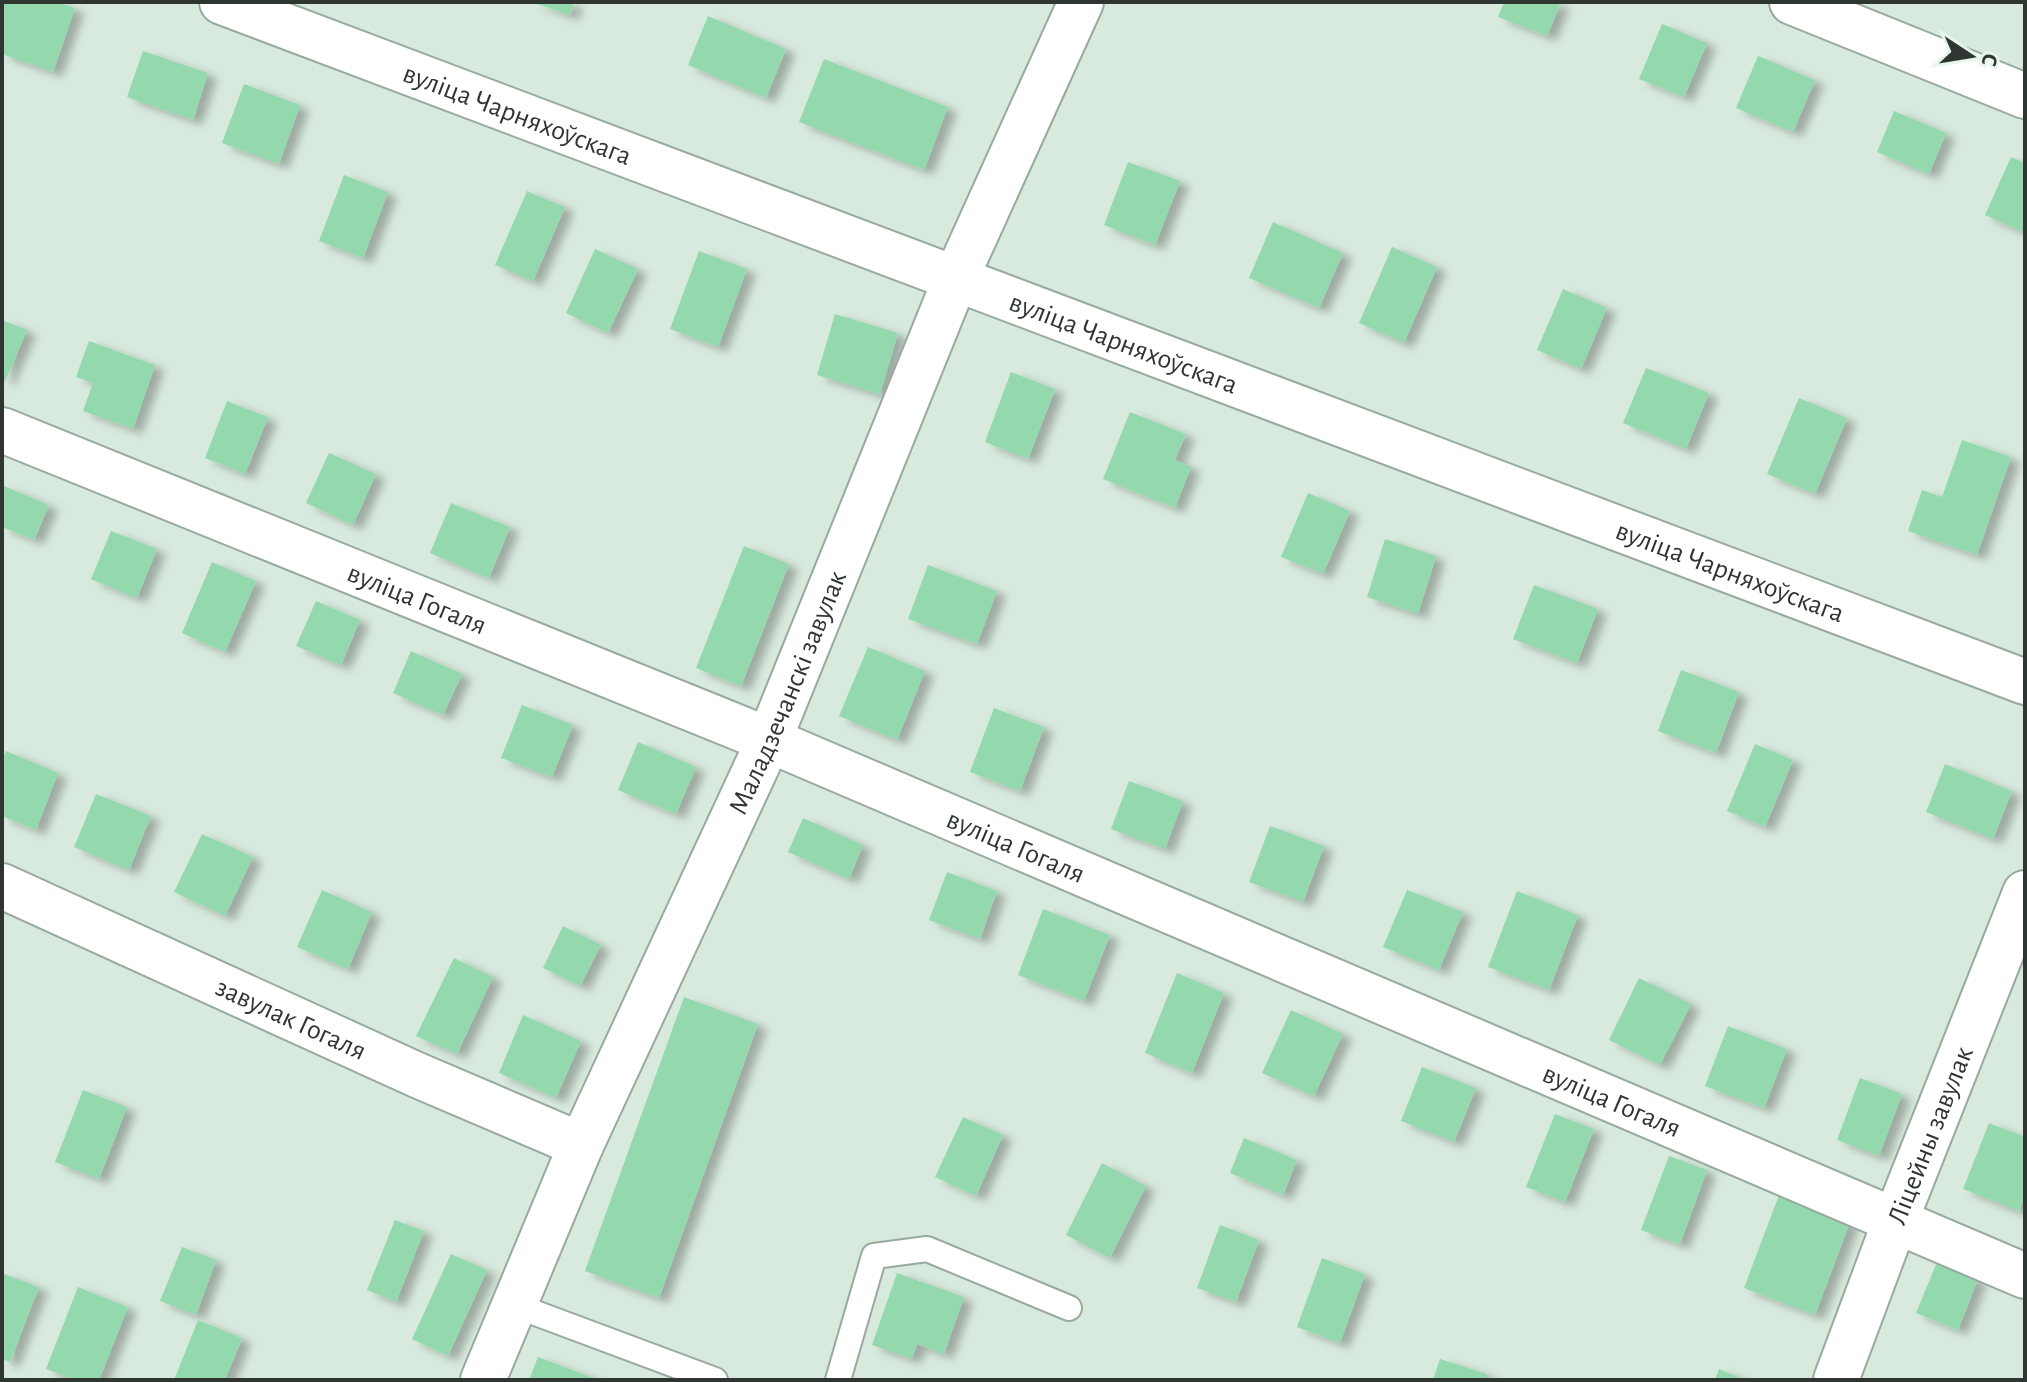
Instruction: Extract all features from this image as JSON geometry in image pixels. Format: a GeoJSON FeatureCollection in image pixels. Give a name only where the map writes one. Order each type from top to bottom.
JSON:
{"type":"FeatureCollection","features":[{"type":"Feature","properties":{"kind":"street","name":"вуліца Чарняхоўскага"},"geometry":{"type":"LineString","coordinates":[[222,2],[2025,682]]}},
{"type":"Feature","properties":{"kind":"street","name":"Маладзечанскі завулак"},"geometry":{"type":"LineString","coordinates":[[483,1380],[581,1145],[769,740],[956,278],[1081,2]]}},
{"type":"Feature","properties":{"kind":"street"},"geometry":{"type":"LineString","coordinates":[[1792,2],[2025,96]]}},
{"type":"Feature","properties":{"kind":"street","name":"вуліца Гогаля"},"geometry":{"type":"LineString","coordinates":[[2,430],[769,740],[2025,1276]]}},
{"type":"Feature","properties":{"kind":"street","name":"завулак Гогаля"},"geometry":{"type":"LineString","coordinates":[[2,886],[417,1075],[581,1145]]}},
{"type":"Feature","properties":{"kind":"street","name":"Ліцейны завулак"},"geometry":{"type":"LineString","coordinates":[[1836,1380],[2025,893]]}},
{"type":"Feature","properties":{"kind":"lane"},"geometry":{"type":"LineString","coordinates":[[838,1380],[874,1256],[927,1249],[1069,1308]]}},
{"type":"Feature","properties":{"kind":"lane"},"geometry":{"type":"LineString","coordinates":[[514,1305],[715,1380]]}},
{"type":"Feature","properties":{"kind":"building"},"geometry":{"type":"Polygon","coordinates":[[[2,2],[57,2],[75,8],[53,72],[2,54],[2,2]]]}},
{"type":"Feature","properties":{"kind":"building"},"geometry":{"type":"Polygon","coordinates":[[[531,2],[574,2],[570,15],[531,2]]]}},
{"type":"Feature","properties":{"kind":"building"},"geometry":{"type":"Polygon","coordinates":[[[1504,2],[1561,2],[1547,36],[1498,17],[1504,2]]]}},
{"type":"Feature","properties":{"kind":"building"},"geometry":{"type":"Polygon","coordinates":[[[708,16],[786,49],[766,98],[688,65],[708,16]]]}},
{"type":"Feature","properties":{"kind":"building"},"geometry":{"type":"Polygon","coordinates":[[[1662,24],[1707,43],[1684,97],[1639,79],[1662,24]]]}},
{"type":"Feature","properties":{"kind":"building"},"geometry":{"type":"Polygon","coordinates":[[[143,51],[208,73],[193,120],[127,97],[143,51]]]}},
{"type":"Feature","properties":{"kind":"building"},"geometry":{"type":"Polygon","coordinates":[[[1758,56],[1815,80],[1793,132],[1736,108],[1758,56]]]}},
{"type":"Feature","properties":{"kind":"building"},"geometry":{"type":"Polygon","coordinates":[[[824,59],[948,107],[924,170],[799,122],[824,59]]]}},
{"type":"Feature","properties":{"kind":"building"},"geometry":{"type":"Polygon","coordinates":[[[244,84],[300,105],[279,164],[222,143],[244,84]]]}},
{"type":"Feature","properties":{"kind":"building"},"geometry":{"type":"Polygon","coordinates":[[[1894,111],[1946,133],[1929,174],[1877,152],[1894,111]]]}},
{"type":"Feature","properties":{"kind":"building"},"geometry":{"type":"Polygon","coordinates":[[[2011,157],[2025,163],[2025,233],[1985,215],[2011,157]]]}},
{"type":"Feature","properties":{"kind":"building"},"geometry":{"type":"Polygon","coordinates":[[[1128,162],[1180,181],[1155,245],[1104,225],[1128,162]]]}},
{"type":"Feature","properties":{"kind":"building"},"geometry":{"type":"Polygon","coordinates":[[[344,175],[388,192],[363,258],[319,241],[344,175]]]}},
{"type":"Feature","properties":{"kind":"building"},"geometry":{"type":"Polygon","coordinates":[[[527,191],[565,207],[533,281],[495,265],[527,191]]]}},
{"type":"Feature","properties":{"kind":"building"},"geometry":{"type":"Polygon","coordinates":[[[1273,222],[1343,253],[1319,308],[1249,278],[1273,222]]]}},
{"type":"Feature","properties":{"kind":"building"},"geometry":{"type":"Polygon","coordinates":[[[1392,247],[1437,267],[1404,343],[1359,323],[1392,247]]]}},
{"type":"Feature","properties":{"kind":"building"},"geometry":{"type":"Polygon","coordinates":[[[595,249],[638,269],[608,333],[566,313],[595,249]]]}},
{"type":"Feature","properties":{"kind":"building"},"geometry":{"type":"Polygon","coordinates":[[[699,251],[747,269],[718,347],[670,329],[699,251]]]}},
{"type":"Feature","properties":{"kind":"building"},"geometry":{"type":"Polygon","coordinates":[[[1563,289],[1607,308],[1581,369],[1537,350],[1563,289]]]}},
{"type":"Feature","properties":{"kind":"building"},"geometry":{"type":"Polygon","coordinates":[[[835,314],[898,333],[880,394],[817,375],[835,314]]]}},
{"type":"Feature","properties":{"kind":"building"},"geometry":{"type":"Polygon","coordinates":[[[2,320],[27,330],[5,381],[2,380],[2,320]]]}},
{"type":"Feature","properties":{"kind":"building"},"geometry":{"type":"Polygon","coordinates":[[[89,341],[155,365],[133,429],[83,411],[93,383],[76,377],[89,341]]]}},
{"type":"Feature","properties":{"kind":"building"},"geometry":{"type":"Polygon","coordinates":[[[1646,368],[1709,393],[1686,449],[1623,423],[1646,368]]]}},
{"type":"Feature","properties":{"kind":"building"},"geometry":{"type":"Polygon","coordinates":[[[1011,372],[1055,389],[1028,459],[985,442],[1011,372]]]}},
{"type":"Feature","properties":{"kind":"building"},"geometry":{"type":"Polygon","coordinates":[[[1799,398],[1847,418],[1815,494],[1767,474],[1799,398]]]}},
{"type":"Feature","properties":{"kind":"building"},"geometry":{"type":"Polygon","coordinates":[[[227,401],[268,417],[245,474],[205,458],[227,401]]]}},
{"type":"Feature","properties":{"kind":"building"},"geometry":{"type":"Polygon","coordinates":[[[1130,412],[1186,434],[1175,460],[1191,467],[1175,508],[1103,479],[1130,412]]]}},
{"type":"Feature","properties":{"kind":"building"},"geometry":{"type":"Polygon","coordinates":[[[1962,440],[2011,457],[1977,555],[1908,531],[1922,490],[1942,497],[1962,440]]]}},
{"type":"Feature","properties":{"kind":"building"},"geometry":{"type":"Polygon","coordinates":[[[329,453],[376,474],[353,525],[306,503],[329,453]]]}},
{"type":"Feature","properties":{"kind":"building"},"geometry":{"type":"Polygon","coordinates":[[[4,486],[49,505],[34,540],[2,527],[4,486]]]}},
{"type":"Feature","properties":{"kind":"building"},"geometry":{"type":"Polygon","coordinates":[[[1308,493],[1350,511],[1323,574],[1281,557],[1308,493]]]}},
{"type":"Feature","properties":{"kind":"building"},"geometry":{"type":"Polygon","coordinates":[[[451,503],[510,527],[489,578],[430,553],[451,503]]]}},
{"type":"Feature","properties":{"kind":"building"},"geometry":{"type":"Polygon","coordinates":[[[111,531],[157,549],[137,598],[91,579],[111,531]]]}},
{"type":"Feature","properties":{"kind":"building"},"geometry":{"type":"Polygon","coordinates":[[[1385,539],[1436,556],[1418,614],[1367,597],[1385,539]]]}},
{"type":"Feature","properties":{"kind":"building"},"geometry":{"type":"Polygon","coordinates":[[[744,546],[789,564],[741,686],[696,668],[744,546]]]}},
{"type":"Feature","properties":{"kind":"building"},"geometry":{"type":"Polygon","coordinates":[[[212,562],[256,581],[225,652],[182,633],[212,562]]]}},
{"type":"Feature","properties":{"kind":"building"},"geometry":{"type":"Polygon","coordinates":[[[928,565],[997,591],[977,644],[908,619],[928,565]]]}},
{"type":"Feature","properties":{"kind":"building"},"geometry":{"type":"Polygon","coordinates":[[[1534,585],[1598,609],[1577,663],[1513,639],[1534,585]]]}},
{"type":"Feature","properties":{"kind":"building"},"geometry":{"type":"Polygon","coordinates":[[[316,601],[360,620],[341,665],[296,646],[316,601]]]}},
{"type":"Feature","properties":{"kind":"building"},"geometry":{"type":"Polygon","coordinates":[[[868,647],[925,671],[897,740],[839,716],[868,647]]]}},
{"type":"Feature","properties":{"kind":"building"},"geometry":{"type":"Polygon","coordinates":[[[411,651],[462,674],[443,715],[393,693],[411,651]]]}},
{"type":"Feature","properties":{"kind":"building"},"geometry":{"type":"Polygon","coordinates":[[[1681,670],[1739,692],[1716,753],[1658,731],[1681,670]]]}},
{"type":"Feature","properties":{"kind":"building"},"geometry":{"type":"Polygon","coordinates":[[[522,705],[573,725],[552,777],[501,758],[522,705]]]}},
{"type":"Feature","properties":{"kind":"building"},"geometry":{"type":"Polygon","coordinates":[[[994,708],[1044,727],[1020,791],[970,772],[994,708]]]}},
{"type":"Feature","properties":{"kind":"building"},"geometry":{"type":"Polygon","coordinates":[[[638,742],[696,767],[676,814],[618,790],[638,742]]]}},
{"type":"Feature","properties":{"kind":"building"},"geometry":{"type":"Polygon","coordinates":[[[1755,744],[1793,760],[1765,827],[1727,811],[1755,744]]]}},
{"type":"Feature","properties":{"kind":"building"},"geometry":{"type":"Polygon","coordinates":[[[6,751],[58,773],[36,830],[2,816],[2,761],[6,751]]]}},
{"type":"Feature","properties":{"kind":"building"},"geometry":{"type":"Polygon","coordinates":[[[1945,764],[2012,791],[1993,839],[1926,812],[1945,764]]]}},
{"type":"Feature","properties":{"kind":"building"},"geometry":{"type":"Polygon","coordinates":[[[1129,781],[1183,801],[1165,849],[1111,829],[1129,781]]]}},
{"type":"Feature","properties":{"kind":"building"},"geometry":{"type":"Polygon","coordinates":[[[96,794],[151,816],[129,870],[74,847],[96,794]]]}},
{"type":"Feature","properties":{"kind":"building"},"geometry":{"type":"Polygon","coordinates":[[[803,818],[863,845],[849,879],[788,852],[803,818]]]}},
{"type":"Feature","properties":{"kind":"building"},"geometry":{"type":"Polygon","coordinates":[[[1270,826],[1324,846],[1303,902],[1249,882],[1270,826]]]}},
{"type":"Feature","properties":{"kind":"building"},"geometry":{"type":"Polygon","coordinates":[[[202,834],[253,857],[225,916],[174,892],[202,834]]]}},
{"type":"Feature","properties":{"kind":"building"},"geometry":{"type":"Polygon","coordinates":[[[947,872],[997,891],[980,939],[929,920],[947,872]]]}},
{"type":"Feature","properties":{"kind":"building"},"geometry":{"type":"Polygon","coordinates":[[[322,890],[372,912],[348,969],[297,947],[322,890]]]}},
{"type":"Feature","properties":{"kind":"building"},"geometry":{"type":"Polygon","coordinates":[[[1407,890],[1463,912],[1439,970],[1383,947],[1407,890]]]}},
{"type":"Feature","properties":{"kind":"building"},"geometry":{"type":"Polygon","coordinates":[[[1517,891],[1578,915],[1549,990],[1488,967],[1517,891]]]}},
{"type":"Feature","properties":{"kind":"building"},"geometry":{"type":"Polygon","coordinates":[[[1043,909],[1110,935],[1084,1001],[1018,975],[1043,909]]]}},
{"type":"Feature","properties":{"kind":"building"},"geometry":{"type":"Polygon","coordinates":[[[563,926],[601,945],[580,986],[543,968],[563,926]]]}},
{"type":"Feature","properties":{"kind":"building"},"geometry":{"type":"Polygon","coordinates":[[[454,958],[493,977],[457,1054],[416,1036],[454,958]]]}},
{"type":"Feature","properties":{"kind":"building"},"geometry":{"type":"Polygon","coordinates":[[[1177,973],[1224,993],[1192,1073],[1145,1053],[1177,973]]]}},
{"type":"Feature","properties":{"kind":"building"},"geometry":{"type":"Polygon","coordinates":[[[1639,978],[1691,1004],[1660,1065],[1609,1040],[1639,978]]]}},
{"type":"Feature","properties":{"kind":"building"},"geometry":{"type":"Polygon","coordinates":[[[684,997],[758,1024],[659,1298],[585,1271],[684,997]]]}},
{"type":"Feature","properties":{"kind":"building"},"geometry":{"type":"Polygon","coordinates":[[[1291,1010],[1343,1034],[1314,1096],[1262,1073],[1291,1010]]]}},
{"type":"Feature","properties":{"kind":"building"},"geometry":{"type":"Polygon","coordinates":[[[523,1015],[581,1041],[556,1098],[499,1073],[523,1015]]]}},
{"type":"Feature","properties":{"kind":"building"},"geometry":{"type":"Polygon","coordinates":[[[1728,1026],[1787,1049],[1764,1108],[1705,1086],[1728,1026]]]}},
{"type":"Feature","properties":{"kind":"building"},"geometry":{"type":"Polygon","coordinates":[[[1422,1067],[1476,1088],[1454,1142],[1401,1121],[1422,1067]]]}},
{"type":"Feature","properties":{"kind":"building"},"geometry":{"type":"Polygon","coordinates":[[[1860,1078],[1902,1094],[1879,1156],[1837,1140],[1860,1078]]]}},
{"type":"Feature","properties":{"kind":"building"},"geometry":{"type":"Polygon","coordinates":[[[83,1090],[127,1107],[99,1179],[55,1162],[83,1090]]]}},
{"type":"Feature","properties":{"kind":"building"},"geometry":{"type":"Polygon","coordinates":[[[1555,1114],[1594,1129],[1565,1202],[1526,1187],[1555,1114]]]}},
{"type":"Feature","properties":{"kind":"building"},"geometry":{"type":"Polygon","coordinates":[[[963,1117],[1003,1135],[976,1196],[935,1177],[963,1117]]]}},
{"type":"Feature","properties":{"kind":"building"},"geometry":{"type":"Polygon","coordinates":[[[1989,1123],[2025,1137],[2025,1196],[2019,1211],[1963,1189],[1989,1123]]]}},
{"type":"Feature","properties":{"kind":"building"},"geometry":{"type":"Polygon","coordinates":[[[1244,1138],[1297,1160],[1283,1195],[1230,1173],[1244,1138]]]}},
{"type":"Feature","properties":{"kind":"building"},"geometry":{"type":"Polygon","coordinates":[[[1669,1156],[1707,1170],[1680,1244],[1641,1230],[1669,1156]]]}},
{"type":"Feature","properties":{"kind":"building"},"geometry":{"type":"Polygon","coordinates":[[[1102,1163],[1146,1186],[1110,1258],[1066,1235],[1102,1163]]]}},
{"type":"Feature","properties":{"kind":"building"},"geometry":{"type":"Polygon","coordinates":[[[1779,1195],[1850,1222],[1815,1315],[1744,1288],[1779,1195]]]}},
{"type":"Feature","properties":{"kind":"building"},"geometry":{"type":"Polygon","coordinates":[[[395,1220],[424,1231],[396,1302],[367,1290],[395,1220]]]}},
{"type":"Feature","properties":{"kind":"building"},"geometry":{"type":"Polygon","coordinates":[[[1220,1225],[1259,1240],[1236,1302],[1197,1288],[1220,1225]]]}},
{"type":"Feature","properties":{"kind":"building"},"geometry":{"type":"Polygon","coordinates":[[[182,1247],[216,1260],[196,1315],[160,1301],[182,1247]]]}},
{"type":"Feature","properties":{"kind":"building"},"geometry":{"type":"Polygon","coordinates":[[[451,1254],[487,1270],[448,1356],[412,1339],[451,1254]]]}},
{"type":"Feature","properties":{"kind":"building"},"geometry":{"type":"Polygon","coordinates":[[[1322,1258],[1365,1274],[1340,1343],[1297,1327],[1322,1258]]]}},
{"type":"Feature","properties":{"kind":"building"},"geometry":{"type":"Polygon","coordinates":[[[1937,1262],[1978,1279],[1958,1330],[1916,1313],[1937,1262]]]}},
{"type":"Feature","properties":{"kind":"building"},"geometry":{"type":"Polygon","coordinates":[[[2,1273],[39,1287],[10,1362],[2,1359],[2,1273]]]}},
{"type":"Feature","properties":{"kind":"building"},"geometry":{"type":"Polygon","coordinates":[[[897,1273],[964,1297],[944,1354],[917,1344],[912,1359],[872,1345],[897,1273]]]}},
{"type":"Feature","properties":{"kind":"building"},"geometry":{"type":"Polygon","coordinates":[[[78,1287],[128,1307],[99,1380],[75,1380],[46,1369],[78,1287]]]}},
{"type":"Feature","properties":{"kind":"building"},"geometry":{"type":"Polygon","coordinates":[[[198,1320],[242,1338],[225,1380],[174,1380],[198,1320]]]}},
{"type":"Feature","properties":{"kind":"building"},"geometry":{"type":"Polygon","coordinates":[[[538,1357],[599,1380],[529,1380],[538,1357]]]}},
{"type":"Feature","properties":{"kind":"building"},"geometry":{"type":"Polygon","coordinates":[[[1440,1359],[1487,1374],[1485,1380],[1433,1380],[1440,1359]]]}},
{"type":"Feature","properties":{"kind":"building"},"geometry":{"type":"Polygon","coordinates":[[[1719,1369],[1746,1380],[1715,1380],[1719,1369]]]}}]}
